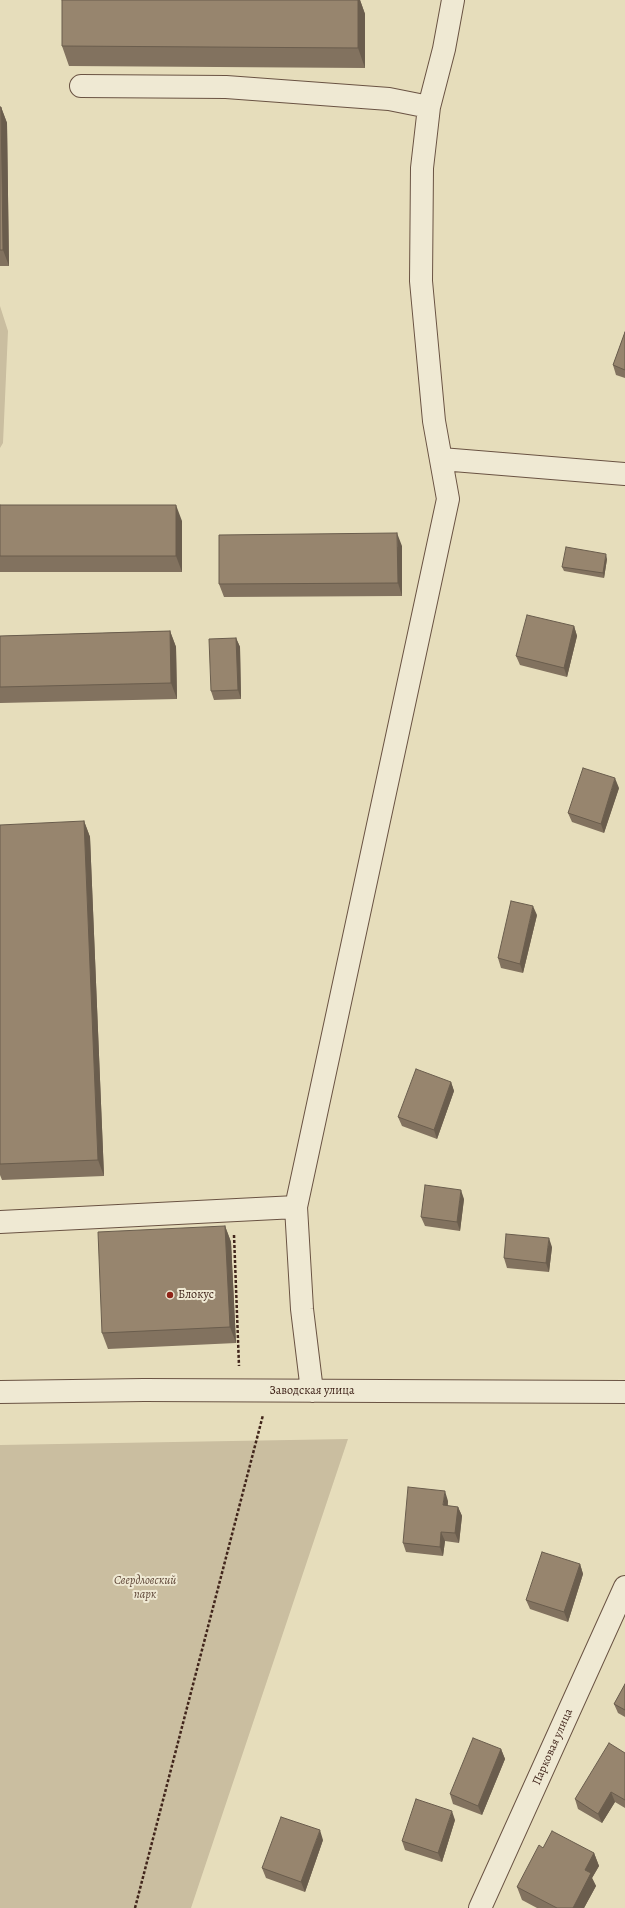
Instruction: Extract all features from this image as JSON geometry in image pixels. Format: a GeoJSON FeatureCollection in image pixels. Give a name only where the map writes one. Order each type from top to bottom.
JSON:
{"type":"FeatureCollection","features":[{"type":"Feature","properties":{"kind":"street"},"geometry":{"type":"LineString","coordinates":[[312,1392],[302,1309],[296,1207],[448,499],[434,421],[421,281],[422,168],[429,107],[444,49],[453,0]]}},
{"type":"Feature","properties":{"kind":"street"},"geometry":{"type":"LineString","coordinates":[[81,86],[226,86],[389,99],[429,107]]}},
{"type":"Feature","properties":{"kind":"street"},"geometry":{"type":"LineString","coordinates":[[441,459],[625,474]]}},
{"type":"Feature","properties":{"kind":"street"},"geometry":{"type":"LineString","coordinates":[[0,1222],[296,1207]]}},
{"type":"Feature","properties":{"kind":"street","name":"Заводская улица"},"geometry":{"type":"LineString","coordinates":[[0,1392],[144,1390],[312,1392],[625,1392]]}},
{"type":"Feature","properties":{"kind":"street","name":"Парковая улица"},"geometry":{"type":"LineString","coordinates":[[480,1908],[625,1587]]}},
{"type":"Feature","properties":{"kind":"path"},"geometry":{"type":"LineString","coordinates":[[233,1210],[240,1371]]}},
{"type":"Feature","properties":{"kind":"path"},"geometry":{"type":"LineString","coordinates":[[135,1908],[262,1416]]}},
{"type":"Feature","properties":{"kind":"green space"},"geometry":{"type":"Polygon","coordinates":[[[0,306],[8,331],[3,443],[0,448],[0,306]]]}},
{"type":"Feature","properties":{"kind":"green space","name":"Свердловский парк"},"geometry":{"type":"Polygon","coordinates":[[[348,1439],[191,1908],[0,1908],[0,1445],[348,1439]]]}},
{"type":"Feature","properties":{"kind":"building"},"geometry":{"type":"Polygon","coordinates":[[[62,0],[358,0],[358,48],[62,46],[62,0]]]}},
{"type":"Feature","properties":{"kind":"building"},"geometry":{"type":"Polygon","coordinates":[[[1,107],[3,250],[0,250],[1,107]]]}},
{"type":"Feature","properties":{"kind":"building"},"geometry":{"type":"Polygon","coordinates":[[[625,332],[625,370],[613,365],[625,332]]]}},
{"type":"Feature","properties":{"kind":"building"},"geometry":{"type":"Polygon","coordinates":[[[0,505],[176,505],[176,556],[0,556],[0,505]]]}},
{"type":"Feature","properties":{"kind":"building"},"geometry":{"type":"Polygon","coordinates":[[[397,533],[398,583],[219,584],[219,535],[397,533]]]}},
{"type":"Feature","properties":{"kind":"building"},"geometry":{"type":"Polygon","coordinates":[[[566,547],[606,554],[603,573],[562,567],[566,547]]]}},
{"type":"Feature","properties":{"kind":"building"},"geometry":{"type":"Polygon","coordinates":[[[527,615],[574,626],[564,668],[516,656],[527,615]]]}},
{"type":"Feature","properties":{"kind":"building"},"geometry":{"type":"Polygon","coordinates":[[[170,631],[171,683],[0,687],[0,636],[170,631]]]}},
{"type":"Feature","properties":{"kind":"building"},"geometry":{"type":"Polygon","coordinates":[[[236,638],[238,690],[211,691],[209,639],[236,638]]]}},
{"type":"Feature","properties":{"kind":"building"},"geometry":{"type":"Polygon","coordinates":[[[583,768],[615,778],[601,824],[568,813],[583,768]]]}},
{"type":"Feature","properties":{"kind":"building"},"geometry":{"type":"Polygon","coordinates":[[[84,821],[98,1160],[0,1164],[0,825],[84,821]]]}},
{"type":"Feature","properties":{"kind":"building"},"geometry":{"type":"Polygon","coordinates":[[[511,901],[533,906],[520,964],[498,958],[511,901]]]}},
{"type":"Feature","properties":{"kind":"building"},"geometry":{"type":"Polygon","coordinates":[[[416,1069],[451,1082],[434,1130],[398,1117],[416,1069]]]}},
{"type":"Feature","properties":{"kind":"building"},"geometry":{"type":"Polygon","coordinates":[[[425,1185],[461,1190],[457,1222],[421,1217],[425,1185]]]}},
{"type":"Feature","properties":{"kind":"building","name":"Блокус"},"geometry":{"type":"Polygon","coordinates":[[[225,1226],[230,1327],[102,1333],[98,1232],[225,1226]]]}},
{"type":"Feature","properties":{"kind":"building"},"geometry":{"type":"Polygon","coordinates":[[[506,1234],[549,1238],[546,1263],[504,1258],[506,1234]]]}},
{"type":"Feature","properties":{"kind":"building"},"geometry":{"type":"Polygon","coordinates":[[[408,1487],[445,1491],[443,1505],[458,1507],[455,1533],[441,1532],[440,1547],[403,1543],[408,1487]]]}},
{"type":"Feature","properties":{"kind":"building"},"geometry":{"type":"Polygon","coordinates":[[[542,1552],[580,1564],[564,1612],[526,1600],[542,1552]]]}},
{"type":"Feature","properties":{"kind":"building"},"geometry":{"type":"Polygon","coordinates":[[[625,1684],[625,1710],[614,1704],[625,1684]]]}},
{"type":"Feature","properties":{"kind":"building"},"geometry":{"type":"Polygon","coordinates":[[[473,1738],[501,1749],[478,1806],[450,1794],[473,1738]]]}},
{"type":"Feature","properties":{"kind":"building"},"geometry":{"type":"Polygon","coordinates":[[[609,1743],[625,1753],[625,1800],[611,1792],[598,1814],[575,1799],[609,1743]]]}},
{"type":"Feature","properties":{"kind":"building"},"geometry":{"type":"Polygon","coordinates":[[[416,1799],[452,1811],[438,1853],[402,1841],[416,1799]]]}},
{"type":"Feature","properties":{"kind":"building"},"geometry":{"type":"Polygon","coordinates":[[[281,1817],[320,1830],[301,1882],[262,1868],[281,1817]]]}},
{"type":"Feature","properties":{"kind":"building"},"geometry":{"type":"Polygon","coordinates":[[[552,1831],[594,1853],[585,1870],[591,1873],[573,1908],[557,1908],[517,1887],[539,1845],[543,1848],[552,1831]]]}},
{"type":"Feature","properties":{"kind":"place","name":"Блокус"},"geometry":{"type":"Point","coordinates":[170,1295]}}]}
